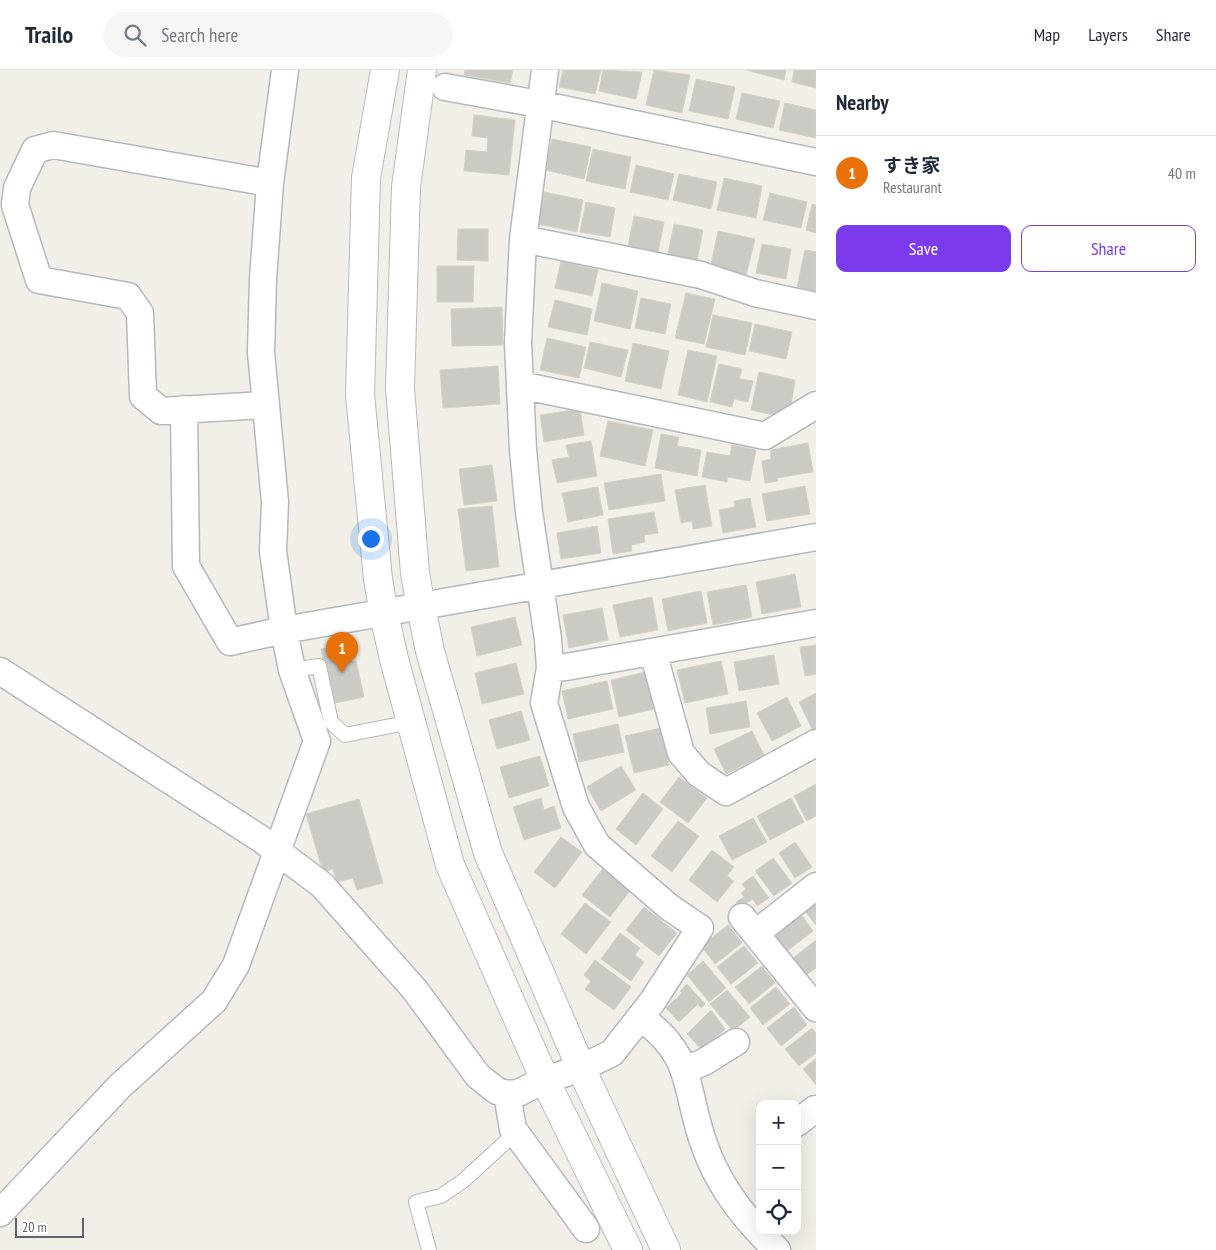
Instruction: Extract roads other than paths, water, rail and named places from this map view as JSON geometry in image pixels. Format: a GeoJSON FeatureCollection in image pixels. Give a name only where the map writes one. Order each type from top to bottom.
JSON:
{"type":"FeatureCollection","features":[{"type":"Feature","properties":{"kind":"street"},"geometry":{"type":"LineString","coordinates":[[0,1213],[120,1086],[214,1001],[236,966],[317,741],[292,670],[284,630],[273,551],[275,502],[262,343],[263,279],[270,183],[285,70]]}},
{"type":"Feature","properties":{"kind":"street"},"geometry":{"type":"LineString","coordinates":[[385,70],[366,178],[360,395],[378,579],[384,614],[450,865],[545,1080],[628,1250]]}},
{"type":"Feature","properties":{"kind":"street"},"geometry":{"type":"LineString","coordinates":[[422,70],[406,187],[400,388],[416,573],[430,651],[488,853],[581,1068],[666,1250]]}},
{"type":"Feature","properties":{"kind":"street"},"geometry":{"type":"LineString","coordinates":[[0,671],[277,851],[322,885],[415,990],[478,1076],[497,1091],[507,1094],[518,1094],[545,1080],[581,1068],[612,1053],[640,1017],[700,928],[669,907],[597,845],[576,807],[544,703],[550,668],[528,504],[518,343],[523,239],[539,104],[545,70]]}},
{"type":"Feature","properties":{"kind":"street"},"geometry":{"type":"LineString","coordinates":[[445,87],[539,104],[816,162]]}},
{"type":"Feature","properties":{"kind":"street"},"geometry":{"type":"LineString","coordinates":[[266,405],[161,411],[143,396],[140,313],[128,296],[39,280],[15,206],[17,188],[34,150],[53,145],[270,183]]}},
{"type":"Feature","properties":{"kind":"street"},"geometry":{"type":"LineString","coordinates":[[523,239],[701,275],[755,293],[816,306]]}},
{"type":"Feature","properties":{"kind":"street"},"geometry":{"type":"LineString","coordinates":[[520,385],[765,436],[816,405]]}},
{"type":"Feature","properties":{"kind":"street"},"geometry":{"type":"LineString","coordinates":[[184,409],[186,566],[230,642],[284,630],[816,537]]}},
{"type":"Feature","properties":{"kind":"street"},"geometry":{"type":"LineString","coordinates":[[550,668],[816,623]]}},
{"type":"Feature","properties":{"kind":"street"},"geometry":{"type":"LineString","coordinates":[[653,652],[681,753],[699,774],[726,792],[816,743]]}},
{"type":"Feature","properties":{"kind":"street"},"geometry":{"type":"LineString","coordinates":[[816,886],[749,925],[816,1008]]}},
{"type":"Feature","properties":{"kind":"street"},"geometry":{"type":"LineString","coordinates":[[640,1017],[668,1041],[679,1056],[685,1070],[705,1148],[721,1179],[751,1223],[777,1250]]}},
{"type":"Feature","properties":{"kind":"street"},"geometry":{"type":"LineString","coordinates":[[685,1070],[704,1062],[736,1042]]}},
{"type":"Feature","properties":{"kind":"street"},"geometry":{"type":"LineString","coordinates":[[507,1094],[513,1129],[586,1230]]}},
{"type":"Feature","properties":{"kind":"lane"},"geometry":{"type":"LineString","coordinates":[[292,670],[319,666],[331,722],[344,736],[411,722]]}},
{"type":"Feature","properties":{"kind":"lane"},"geometry":{"type":"LineString","coordinates":[[429,1250],[416,1202],[441,1196],[462,1181],[510,1138],[513,1129]]}},
{"type":"Feature","properties":{"kind":"place","name":"すき家"},"geometry":{"type":"Point","coordinates":[342,673]}}]}
